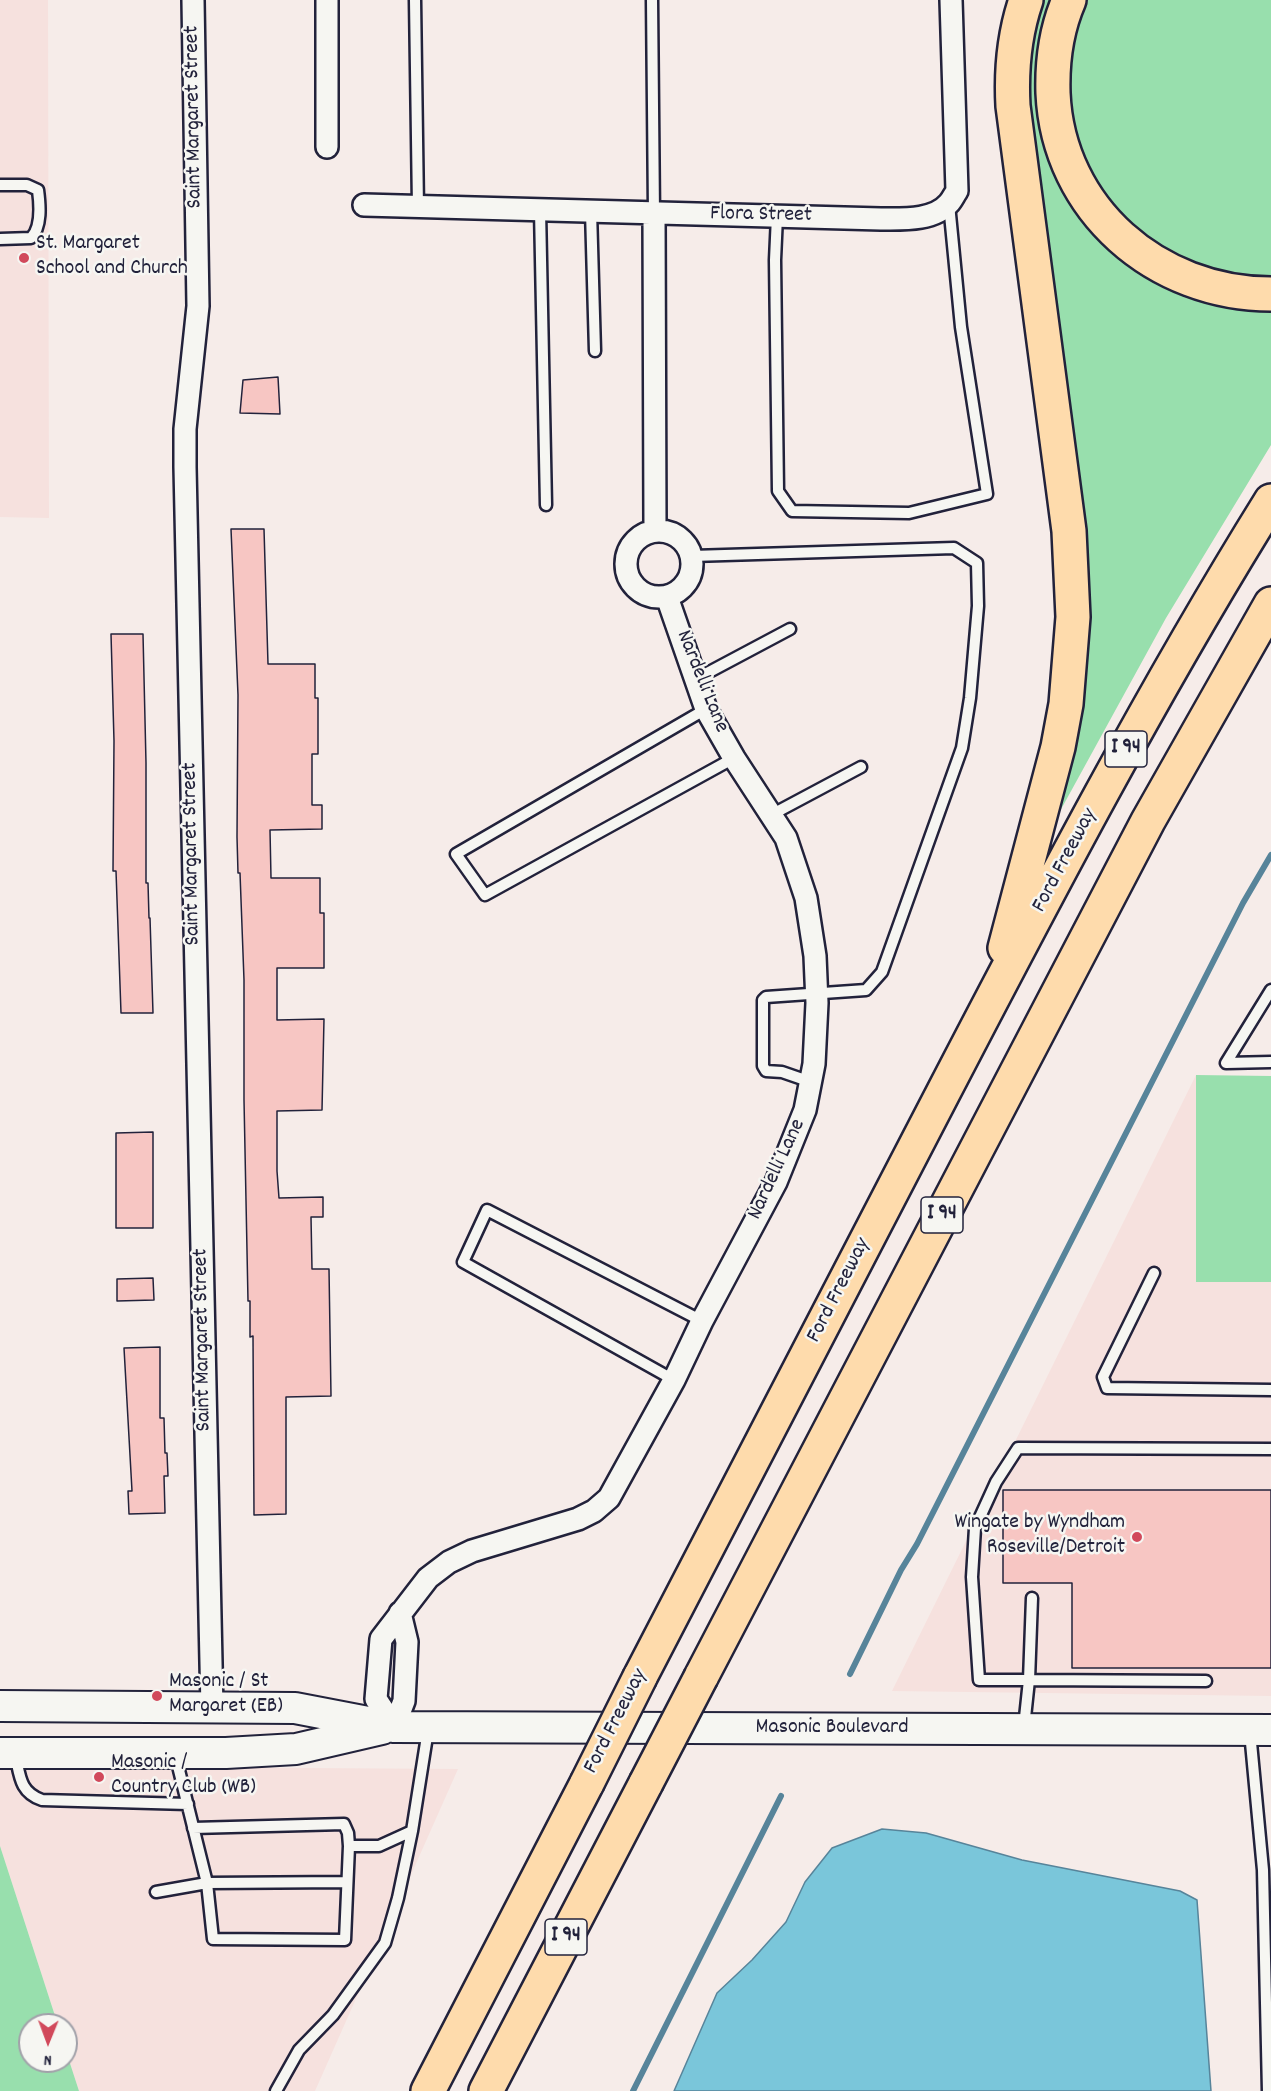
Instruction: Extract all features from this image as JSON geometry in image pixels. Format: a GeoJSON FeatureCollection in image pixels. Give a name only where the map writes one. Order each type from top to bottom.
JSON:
{"type":"FeatureCollection","features":[{"type":"Feature","properties":{"kind":"highway"},"geometry":{"type":"LineString","coordinates":[[990,1003],[1058,747],[1066,704],[1073,617],[1069,531],[1013,106],[1014,47],[1019,20],[1026,0]]}},
{"type":"Feature","properties":{"kind":"highway"},"geometry":{"type":"LineString","coordinates":[[1069,0],[1061,19],[1055,47],[1052,76],[1054,110],[1059,138],[1069,165],[1094,208],[1110,228],[1134,249],[1162,268],[1190,281],[1218,289],[1249,294],[1271,294]]}},
{"type":"Feature","properties":{"kind":"highway","name":"Ford Freeway"},"geometry":{"type":"LineString","coordinates":[[428,2091],[990,1003],[1130,742],[1228,569],[1271,501]]}},
{"type":"Feature","properties":{"kind":"highway","name":"I 94"},"geometry":{"type":"LineString","coordinates":[[486,2091],[1148,821],[1271,604]]}},
{"type":"Feature","properties":{"kind":"main road","name":"Masonic Boulevard"},"geometry":{"type":"LineString","coordinates":[[7,1708],[295,1708],[394,1727]]}},
{"type":"Feature","properties":{"kind":"main road"},"geometry":{"type":"LineString","coordinates":[[212,1708],[225,1718],[226,1725],[217,1753]]}},
{"type":"Feature","properties":{"kind":"main road","name":"Masonic Boulevard"},"geometry":{"type":"LineString","coordinates":[[8,1753],[217,1753],[296,1749],[394,1727],[429,1726],[1260,1730]]}},
{"type":"Feature","properties":{"kind":"street","name":"Saint Margaret Street"},"geometry":{"type":"LineString","coordinates":[[193,0],[198,306],[185,429],[185,466],[212,1708]]}},
{"type":"Feature","properties":{"kind":"street"},"geometry":{"type":"LineString","coordinates":[[327,0],[327,147]]}},
{"type":"Feature","properties":{"kind":"street"},"geometry":{"type":"LineString","coordinates":[[949,204],[957,191],[951,0]]}},
{"type":"Feature","properties":{"kind":"street","name":"Flora Street"},"geometry":{"type":"LineString","coordinates":[[364,205],[909,218],[938,212],[949,204]]}},
{"type":"Feature","properties":{"kind":"street"},"geometry":{"type":"LineString","coordinates":[[654,213],[655,530]]}},
{"type":"Feature","properties":{"kind":"street"},"geometry":{"type":"LineString","coordinates":[[655,530],[669,531],[679,537],[687,545],[692,556],[693,569],[688,581],[679,591],[667,597],[654,597],[640,592],[631,583],[626,570],[626,556],[632,544],[642,535],[655,530]]}},
{"type":"Feature","properties":{"kind":"street","name":"Nardelli Lane"},"geometry":{"type":"LineString","coordinates":[[394,1727],[404,1701],[407,1642],[400,1613],[428,1578],[449,1562],[472,1551],[578,1519],[594,1511],[609,1498],[674,1380],[702,1321],[776,1182],[806,1110],[814,1064],[817,993],[815,956],[806,898],[786,838],[734,758],[706,709],[667,597]]}},
{"type":"Feature","properties":{"kind":"lane"},"geometry":{"type":"LineString","coordinates":[[415,0],[418,207]]}},
{"type":"Feature","properties":{"kind":"lane"},"geometry":{"type":"LineString","coordinates":[[652,0],[654,213]]}},
{"type":"Feature","properties":{"kind":"lane"},"geometry":{"type":"LineString","coordinates":[[0,185],[33,187],[38,190],[39,196],[36,233],[31,238],[0,239]]}},
{"type":"Feature","properties":{"kind":"lane"},"geometry":{"type":"LineString","coordinates":[[777,216],[775,260],[778,492],[792,511],[909,513],[987,494],[961,327],[949,204]]}},
{"type":"Feature","properties":{"kind":"lane"},"geometry":{"type":"LineString","coordinates":[[540,210],[546,505]]}},
{"type":"Feature","properties":{"kind":"lane"},"geometry":{"type":"LineString","coordinates":[[591,211],[595,351]]}},
{"type":"Feature","properties":{"kind":"lane"},"geometry":{"type":"LineString","coordinates":[[692,556],[954,548],[977,563],[978,606],[970,698],[962,748],[882,972],[866,990],[766,997],[763,1000],[762,1066],[766,1071],[782,1072],[811,1082]]}},
{"type":"Feature","properties":{"kind":"lane"},"geometry":{"type":"LineString","coordinates":[[696,679],[790,629]]}},
{"type":"Feature","properties":{"kind":"lane"},"geometry":{"type":"LineString","coordinates":[[706,709],[456,854],[485,895],[734,758]]}},
{"type":"Feature","properties":{"kind":"lane"},"geometry":{"type":"LineString","coordinates":[[771,815],[861,767]]}},
{"type":"Feature","properties":{"kind":"lane"},"geometry":{"type":"LineString","coordinates":[[1271,990],[1226,1063],[1271,1062]]}},
{"type":"Feature","properties":{"kind":"lane"},"geometry":{"type":"LineString","coordinates":[[674,1380],[463,1262],[487,1210],[702,1321]]}},
{"type":"Feature","properties":{"kind":"lane"},"geometry":{"type":"LineString","coordinates":[[1154,1273],[1102,1377],[1107,1388],[1271,1389]]}},
{"type":"Feature","properties":{"kind":"lane"},"geometry":{"type":"LineString","coordinates":[[1206,1681],[979,1680],[972,1577],[975,1528],[996,1482],[1018,1448],[1271,1449]]}},
{"type":"Feature","properties":{"kind":"lane"},"geometry":{"type":"LineString","coordinates":[[1023,1729],[1029,1680],[1032,1598]]}},
{"type":"Feature","properties":{"kind":"lane"},"geometry":{"type":"LineString","coordinates":[[276,2091],[299,2050],[333,2015],[385,1944],[398,1898],[412,1831],[429,1726]]}},
{"type":"Feature","properties":{"kind":"lane"},"geometry":{"type":"LineString","coordinates":[[1260,1730],[1268,2091]]}},
{"type":"Feature","properties":{"kind":"lane"},"geometry":{"type":"LineString","coordinates":[[8,1753],[24,1789],[28,1794],[42,1800],[188,1803]]}},
{"type":"Feature","properties":{"kind":"lane"},"geometry":{"type":"LineString","coordinates":[[175,1753],[188,1803],[193,1828],[207,1883],[213,1939],[345,1940],[349,1846],[348,1833],[344,1824],[193,1828]]}},
{"type":"Feature","properties":{"kind":"lane"},"geometry":{"type":"LineString","coordinates":[[349,1846],[379,1846],[412,1831]]}},
{"type":"Feature","properties":{"kind":"lane"},"geometry":{"type":"LineString","coordinates":[[156,1892],[207,1883],[347,1882]]}},
{"type":"Feature","properties":{"kind":"shaded area","name":"St. Margaret School and Church"},"geometry":{"type":"Polygon","coordinates":[[[0,0],[48,0],[49,518],[0,517],[0,0]]]}},
{"type":"Feature","properties":{"kind":"shaded area"},"geometry":{"type":"Polygon","coordinates":[[[1196,1075],[1196,1282],[1271,1282],[1271,1696],[892,1691],[1196,1075]]]}},
{"type":"Feature","properties":{"kind":"shaded area"},"geometry":{"type":"Polygon","coordinates":[[[0,1766],[458,1769],[315,2091],[79,2091],[73,2073],[78,2073],[78,2013],[54,2013],[0,1846],[0,1766]]]}},
{"type":"Feature","properties":{"kind":"green space"},"geometry":{"type":"Polygon","coordinates":[[[1037,0],[1058,0],[1051,18],[1091,219],[1271,304],[1271,445],[1166,618],[1059,813],[1054,810],[1075,714],[1024,105],[1037,0]]]}},
{"type":"Feature","properties":{"kind":"green space"},"geometry":{"type":"Polygon","coordinates":[[[1088,0],[1271,0],[1271,280],[1221,275],[1170,255],[1131,227],[1103,195],[1078,142],[1069,85],[1071,56],[1077,27],[1088,0]]]}},
{"type":"Feature","properties":{"kind":"green space"},"geometry":{"type":"Polygon","coordinates":[[[1196,1075],[1271,1076],[1271,1282],[1196,1282],[1196,1075]]]}},
{"type":"Feature","properties":{"kind":"green space"},"geometry":{"type":"Polygon","coordinates":[[[0,1846],[54,2013],[18,2013],[18,2073],[73,2073],[79,2091],[0,2091],[0,1846]]]}},
{"type":"Feature","properties":{"kind":"water"},"geometry":{"type":"Polygon","coordinates":[[[882,1829],[926,1833],[1022,1860],[1180,1891],[1197,1900],[1211,2091],[674,2091],[717,1993],[752,1960],[786,1922],[805,1882],[832,1848],[882,1829]]]}},
{"type":"Feature","properties":{"kind":"building"},"geometry":{"type":"Polygon","coordinates":[[[278,377],[280,414],[240,413],[243,380],[278,377]]]}},
{"type":"Feature","properties":{"kind":"building"},"geometry":{"type":"Polygon","coordinates":[[[231,529],[264,529],[268,664],[315,664],[315,698],[318,698],[318,754],[312,754],[312,805],[322,805],[322,829],[270,830],[271,878],[320,878],[320,913],[324,913],[324,968],[277,968],[277,1020],[324,1019],[322,1110],[277,1111],[277,1171],[279,1198],[323,1197],[323,1217],[311,1217],[312,1269],[329,1269],[331,1396],[286,1397],[286,1514],[254,1515],[253,1336],[250,1337],[250,1301],[248,1301],[244,980],[237,837],[238,695],[231,529]]]}},
{"type":"Feature","properties":{"kind":"building"},"geometry":{"type":"Polygon","coordinates":[[[111,634],[143,634],[146,883],[148,883],[150,918],[153,1013],[121,1013],[116,871],[113,871],[114,741],[111,634]]]}},
{"type":"Feature","properties":{"kind":"building"},"geometry":{"type":"Polygon","coordinates":[[[153,1132],[153,1228],[116,1228],[116,1133],[153,1132]]]}},
{"type":"Feature","properties":{"kind":"building"},"geometry":{"type":"Polygon","coordinates":[[[153,1278],[154,1300],[117,1301],[117,1279],[153,1278]]]}},
{"type":"Feature","properties":{"kind":"building"},"geometry":{"type":"Polygon","coordinates":[[[160,1347],[160,1418],[164,1418],[168,1476],[164,1476],[165,1513],[129,1514],[128,1491],[132,1491],[124,1348],[160,1347]]]}},
{"type":"Feature","properties":{"kind":"building","name":"Wingate by Wyndham Roseville/Detroit"},"geometry":{"type":"Polygon","coordinates":[[[1003,1490],[1271,1490],[1271,1668],[1072,1668],[1072,1583],[1003,1583],[1003,1490]]]}},
{"type":"Feature","properties":{"kind":"waterway"},"geometry":{"type":"LineString","coordinates":[[850,1674],[1243,903],[1271,855]]}},
{"type":"Feature","properties":{"kind":"waterway"},"geometry":{"type":"LineString","coordinates":[[633,2091],[781,1796]]}},
{"type":"Feature","properties":{"kind":"place","name":"St. Margaret School and Church"},"geometry":{"type":"Point","coordinates":[24,258]}},
{"type":"Feature","properties":{"kind":"place","name":"Wingate by Wyndham Roseville/Detroit"},"geometry":{"type":"Point","coordinates":[1137,1537]}},
{"type":"Feature","properties":{"kind":"place","name":"Masonic / St Margaret (EB)"},"geometry":{"type":"Point","coordinates":[157,1696]}},
{"type":"Feature","properties":{"kind":"place","name":"Masonic / Country Club (WB)"},"geometry":{"type":"Point","coordinates":[99,1777]}}]}
